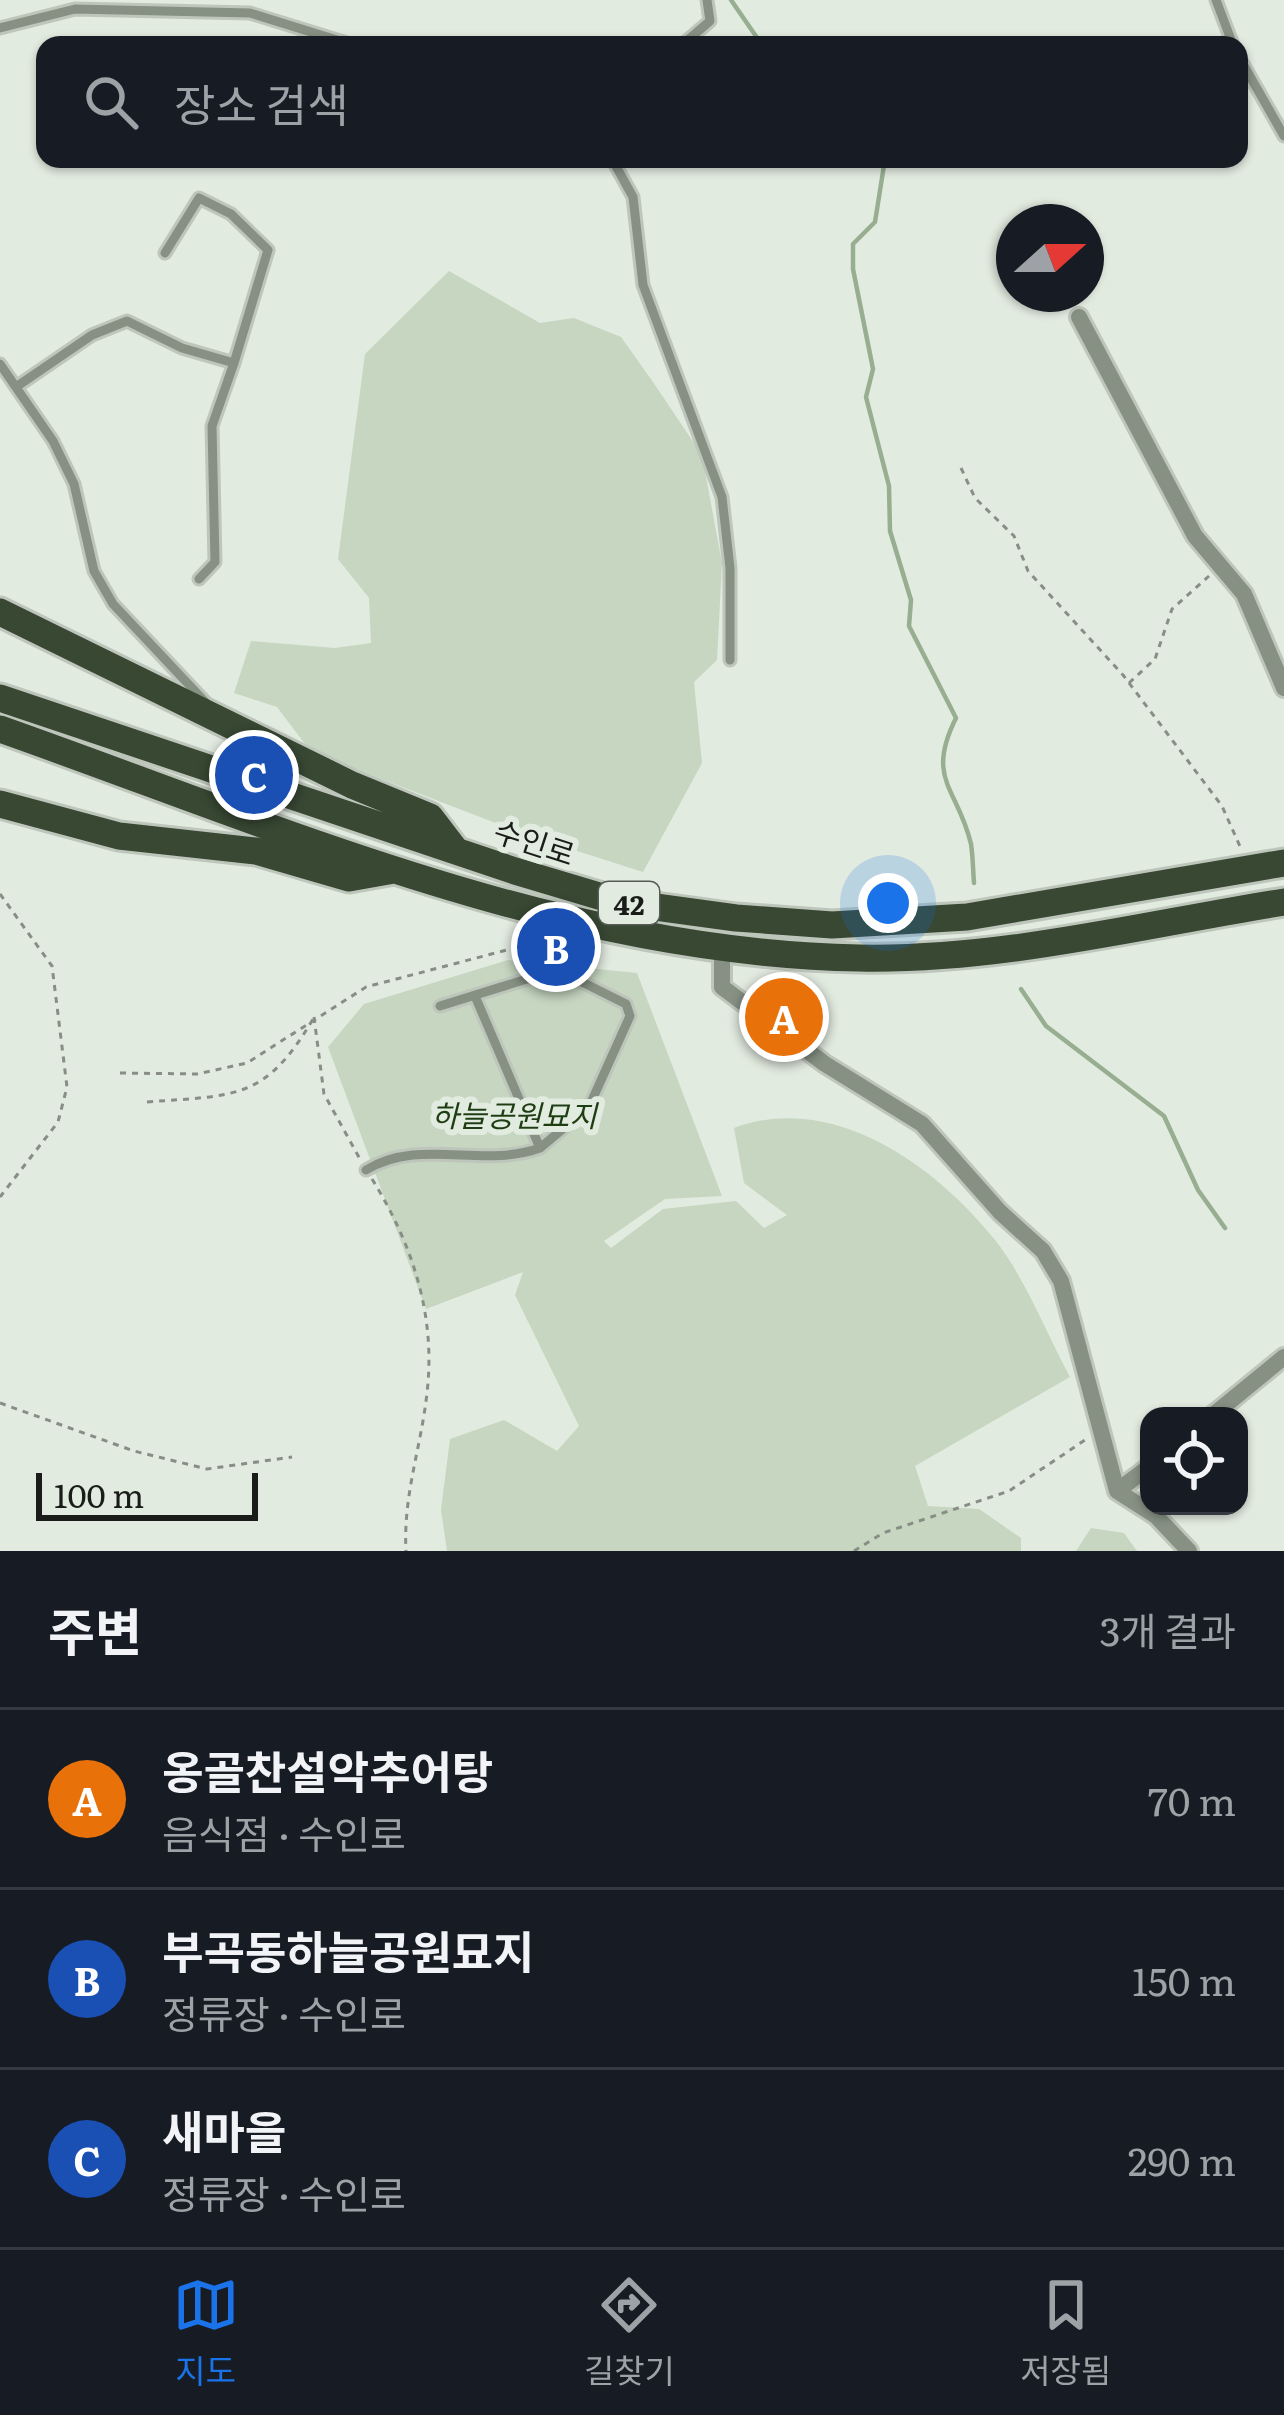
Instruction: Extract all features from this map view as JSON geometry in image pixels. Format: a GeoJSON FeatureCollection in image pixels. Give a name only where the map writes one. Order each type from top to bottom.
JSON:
{"type":"FeatureCollection","features":[{"type":"Feature","properties":{"kind":"main road"},"geometry":{"type":"LineString","coordinates":[[0,612],[352,785],[430,817],[456,850]]}},
{"type":"Feature","properties":{"kind":"main road","name":"수인로"},"geometry":{"type":"LineString","coordinates":[[0,698],[619,902],[832,925],[967,917],[1284,862]]}},
{"type":"Feature","properties":{"kind":"main road","name":"42"},"geometry":{"type":"LineString","coordinates":[[0,729],[396,870],[540,911],[722,950],[863,958],[976,950],[1284,902]]}},
{"type":"Feature","properties":{"kind":"main road"},"geometry":{"type":"LineString","coordinates":[[0,804],[119,836],[256,851],[349,878],[396,870]]}},
{"type":"Feature","properties":{"kind":"street"},"geometry":{"type":"LineString","coordinates":[[1079,317],[1168,488],[1219,567],[1244,594],[1284,688]]}},
{"type":"Feature","properties":{"kind":"street"},"geometry":{"type":"LineString","coordinates":[[722,950],[722,987],[809,1053],[922,1124],[1000,1212],[1043,1251],[1061,1281],[1117,1492],[1156,1516],[1189,1551]]}},
{"type":"Feature","properties":{"kind":"street"},"geometry":{"type":"LineString","coordinates":[[1223,1407],[1284,1357]]}},
{"type":"Feature","properties":{"kind":"street"},"geometry":{"type":"LineString","coordinates":[[1117,1492],[1140,1474]]}},
{"type":"Feature","properties":{"kind":"lane"},"geometry":{"type":"LineString","coordinates":[[692,36],[710,21],[706,0]]}},
{"type":"Feature","properties":{"kind":"lane"},"geometry":{"type":"LineString","coordinates":[[1216,0],[1230,36]]}},
{"type":"Feature","properties":{"kind":"lane"},"geometry":{"type":"LineString","coordinates":[[0,28],[89,4],[250,13],[323,36]]}},
{"type":"Feature","properties":{"kind":"lane"},"geometry":{"type":"LineString","coordinates":[[1248,72],[1284,136]]}},
{"type":"Feature","properties":{"kind":"lane"},"geometry":{"type":"LineString","coordinates":[[617,168],[633,197],[643,285],[722,497],[730,568],[730,660]]}},
{"type":"Feature","properties":{"kind":"lane"},"geometry":{"type":"LineString","coordinates":[[165,253],[199,198],[260,237],[268,250],[212,426],[215,562],[199,579]]}},
{"type":"Feature","properties":{"kind":"lane"},"geometry":{"type":"LineString","coordinates":[[16,387],[92,335],[127,321],[182,348],[234,363]]}},
{"type":"Feature","properties":{"kind":"lane"},"geometry":{"type":"LineString","coordinates":[[0,364],[53,441],[74,484],[94,571],[113,604],[213,713]]}},
{"type":"Feature","properties":{"kind":"lane"},"geometry":{"type":"LineString","coordinates":[[440,1006],[527,979],[533,968],[530,944],[540,911]]}},
{"type":"Feature","properties":{"kind":"lane"},"geometry":{"type":"LineString","coordinates":[[366,1170],[410,1151],[491,1158],[540,1148],[589,1107],[631,1016],[626,1004],[568,975]]}},
{"type":"Feature","properties":{"kind":"lane"},"geometry":{"type":"LineString","coordinates":[[475,996],[540,1148]]}},
{"type":"Feature","properties":{"kind":"path"},"geometry":{"type":"LineString","coordinates":[[961,469],[975,498],[1014,536],[1028,571],[1129,682],[1222,806],[1250,869]]}},
{"type":"Feature","properties":{"kind":"path"},"geometry":{"type":"LineString","coordinates":[[1129,682],[1155,659],[1172,609],[1219,567]]}},
{"type":"Feature","properties":{"kind":"path"},"geometry":{"type":"LineString","coordinates":[[0,895],[52,966],[67,1087],[58,1122],[0,1197]]}},
{"type":"Feature","properties":{"kind":"path"},"geometry":{"type":"LineString","coordinates":[[120,1073],[197,1074],[247,1063],[314,1017],[385,981],[530,944]]}},
{"type":"Feature","properties":{"kind":"path"},"geometry":{"type":"LineString","coordinates":[[147,1102],[238,1092],[263,1084],[297,1047],[314,1017]]}},
{"type":"Feature","properties":{"kind":"path"},"geometry":{"type":"LineString","coordinates":[[314,1017],[324,1094],[396,1217],[430,1323],[427,1394],[404,1508],[406,1551]]}},
{"type":"Feature","properties":{"kind":"path"},"geometry":{"type":"LineString","coordinates":[[0,1403],[134,1451],[207,1469],[292,1457]]}},
{"type":"Feature","properties":{"kind":"path"},"geometry":{"type":"LineString","coordinates":[[854,1551],[883,1533],[1009,1491],[1099,1430]]}},
{"type":"Feature","properties":{"kind":"green space"},"geometry":{"type":"Polygon","coordinates":[[[449,271],[540,323],[574,318],[621,337],[702,455],[722,563],[717,660],[694,682],[702,763],[643,872],[527,835],[311,752],[277,707],[234,693],[251,641],[335,648],[371,643],[369,598],[338,559],[365,354],[449,271]]]}},
{"type":"Feature","properties":{"kind":"green space","name":"하늘공원묘지"},"geometry":{"type":"Polygon","coordinates":[[[508,960],[637,973],[722,1196],[665,1199],[604,1241],[611,1248],[663,1209],[736,1201],[764,1228],[787,1215],[744,1183],[734,1128],[771,1119],[808,1119],[880,1142],[913,1162],[971,1212],[1006,1255],[1070,1377],[915,1466],[928,1506],[979,1509],[1021,1538],[1021,1551],[447,1551],[441,1510],[450,1439],[504,1420],[557,1451],[579,1426],[515,1295],[523,1272],[426,1309],[328,1047],[364,1004],[508,960]]]}},
{"type":"Feature","properties":{"kind":"green space"},"geometry":{"type":"Polygon","coordinates":[[[1091,1528],[1124,1533],[1137,1551],[1076,1551],[1091,1528]]]}},
{"type":"Feature","properties":{"kind":"waterway"},"geometry":{"type":"LineString","coordinates":[[731,0],[756,36]]}},
{"type":"Feature","properties":{"kind":"waterway"},"geometry":{"type":"LineString","coordinates":[[884,168],[875,222],[853,244],[853,269],[873,369],[866,397],[889,486],[890,531],[911,600],[909,626],[956,718],[943,756],[944,770],[971,844],[974,883]]}},
{"type":"Feature","properties":{"kind":"waterway"},"geometry":{"type":"LineString","coordinates":[[1021,989],[1046,1026],[1164,1116],[1198,1190],[1225,1228]]}},
{"type":"Feature","properties":{"kind":"place","name":"새마을"},"geometry":{"type":"Point","coordinates":[254,775]}},
{"type":"Feature","properties":{"kind":"place","name":"부곡동하늘공원묘지"},"geometry":{"type":"Point","coordinates":[556,947]}},
{"type":"Feature","properties":{"kind":"place","name":"옹골찬설악추어탕"},"geometry":{"type":"Point","coordinates":[784,1017]}}]}
